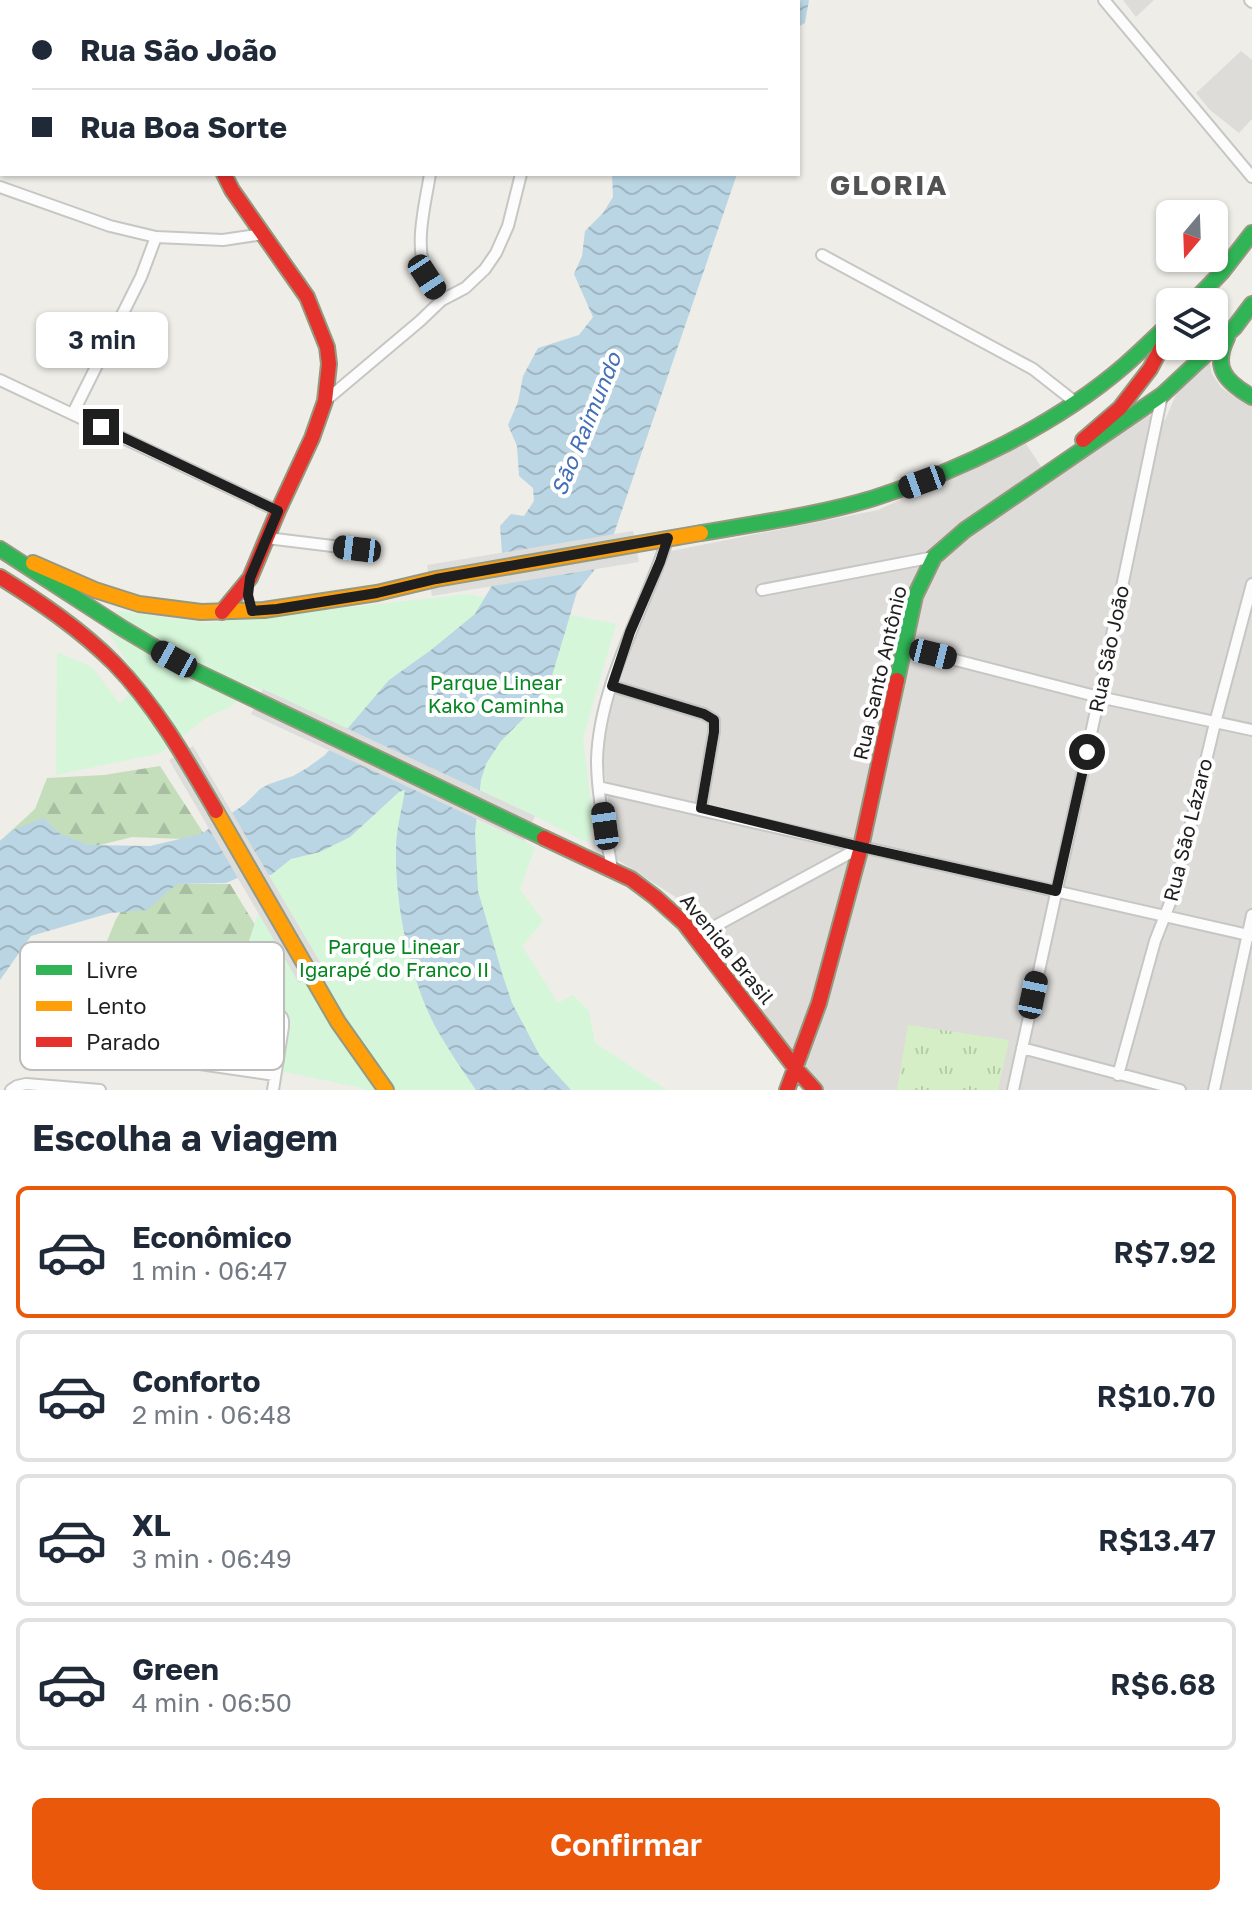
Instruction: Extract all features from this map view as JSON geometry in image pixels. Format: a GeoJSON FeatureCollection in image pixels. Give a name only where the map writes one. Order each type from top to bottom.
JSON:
{"type":"FeatureCollection","features":[{"type":"Feature","properties":{"kind":"main road"},"geometry":{"type":"LineString","coordinates":[[225,176],[307,297],[327,347],[329,364],[325,401],[312,438],[250,578],[248,595],[252,611]]}},
{"type":"Feature","properties":{"kind":"main road"},"geometry":{"type":"LineString","coordinates":[[1207,288],[1252,233]]}},
{"type":"Feature","properties":{"kind":"main road"},"geometry":{"type":"LineString","coordinates":[[1252,304],[1224,343],[1221,354],[1226,378],[1235,388],[1252,397]]}},
{"type":"Feature","properties":{"kind":"main road","name":"Rua Santo Antônio"},"geometry":{"type":"LineString","coordinates":[[787,1090],[819,1003],[861,847],[915,596],[934,557],[965,530],[1162,395],[1234,328]]}},
{"type":"Feature","properties":{"kind":"main road"},"geometry":{"type":"LineString","coordinates":[[0,549],[21,561],[42,566],[125,600],[166,608],[252,611],[334,601],[436,579],[773,521],[894,491],[977,458],[1026,433],[1075,402],[1124,366],[1156,336]]}},
{"type":"Feature","properties":{"kind":"main road"},"geometry":{"type":"LineString","coordinates":[[1037,480],[1120,408],[1156,358]]}},
{"type":"Feature","properties":{"kind":"main road","name":"Avenida Brasil"},"geometry":{"type":"LineString","coordinates":[[21,561],[157,650],[255,701],[631,879],[670,909],[695,937],[815,1090]]}},
{"type":"Feature","properties":{"kind":"main road"},"geometry":{"type":"LineString","coordinates":[[0,577],[42,603],[92,643],[153,708],[179,747],[338,1022],[386,1090]]}},
{"type":"Feature","properties":{"kind":"main road"},"geometry":{"type":"LineString","coordinates":[[222,612],[250,578]]}},
{"type":"Feature","properties":{"kind":"street"},"geometry":{"type":"LineString","coordinates":[[1104,0],[1252,177]]}},
{"type":"Feature","properties":{"kind":"street"},"geometry":{"type":"LineString","coordinates":[[430,176],[421,246],[427,277],[442,300]]}},
{"type":"Feature","properties":{"kind":"street"},"geometry":{"type":"LineString","coordinates":[[325,401],[442,300],[478,277],[496,253],[508,226],[520,176]]}},
{"type":"Feature","properties":{"kind":"street"},"geometry":{"type":"LineString","coordinates":[[0,187],[110,226],[156,237],[227,239],[263,234]]}},
{"type":"Feature","properties":{"kind":"street"},"geometry":{"type":"LineString","coordinates":[[73,413],[141,277],[156,237]]}},
{"type":"Feature","properties":{"kind":"street"},"geometry":{"type":"LineString","coordinates":[[822,255],[1033,369],[1075,402]]}},
{"type":"Feature","properties":{"kind":"street"},"geometry":{"type":"LineString","coordinates":[[0,380],[278,511]]}},
{"type":"Feature","properties":{"kind":"street","name":"Rua São João"},"geometry":{"type":"LineString","coordinates":[[1013,1090],[1162,395]]}},
{"type":"Feature","properties":{"kind":"street"},"geometry":{"type":"LineString","coordinates":[[267,538],[357,549]]}},
{"type":"Feature","properties":{"kind":"street"},"geometry":{"type":"LineString","coordinates":[[612,869],[597,762],[602,722],[630,632],[668,538]]}},
{"type":"Feature","properties":{"kind":"street"},"geometry":{"type":"LineString","coordinates":[[762,590],[934,557]]}},
{"type":"Feature","properties":{"kind":"street","name":"Rua São Lázaro"},"geometry":{"type":"LineString","coordinates":[[1118,1075],[1155,941],[1175,890],[1252,584]]}},
{"type":"Feature","properties":{"kind":"street"},"geometry":{"type":"LineString","coordinates":[[905,647],[1099,697],[1252,730]]}},
{"type":"Feature","properties":{"kind":"street"},"geometry":{"type":"LineString","coordinates":[[612,686],[704,714],[714,720],[701,808]]}},
{"type":"Feature","properties":{"kind":"street"},"geometry":{"type":"LineString","coordinates":[[599,787],[1250,935]]}},
{"type":"Feature","properties":{"kind":"street"},"geometry":{"type":"LineString","coordinates":[[695,937],[861,847]]}},
{"type":"Feature","properties":{"kind":"street"},"geometry":{"type":"LineString","coordinates":[[1214,1090],[1252,915]]}},
{"type":"Feature","properties":{"kind":"street"},"geometry":{"type":"LineString","coordinates":[[1022,1048],[1180,1090]]}},
{"type":"Feature","properties":{"kind":"street"},"geometry":{"type":"LineString","coordinates":[[241,1070],[275,1075]]}},
{"type":"Feature","properties":{"kind":"street"},"geometry":{"type":"LineString","coordinates":[[273,1090],[276,1070]]}},
{"type":"Feature","properties":{"kind":"street"},"geometry":{"type":"LineString","coordinates":[[11,1090],[26,1084],[100,1090]]}},
{"type":"Feature","properties":{"kind":"shaded area"},"geometry":{"type":"Polygon","coordinates":[[[1123,0],[1154,0],[1136,17],[1123,0]]]}},
{"type":"Feature","properties":{"kind":"shaded area"},"geometry":{"type":"Polygon","coordinates":[[[1241,51],[1252,60],[1252,119],[1239,133],[1210,110],[1196,93],[1241,51]]]}},
{"type":"Feature","properties":{"kind":"shaded area"},"geometry":{"type":"Polygon","coordinates":[[[1200,360],[1209,360],[1212,374],[1221,387],[1233,396],[1252,401],[1252,1090],[825,1090],[798,1061],[710,933],[674,896],[616,859],[600,739],[640,611],[666,552],[878,510],[1024,441],[1046,474],[1144,414],[1165,420],[1182,381],[1200,360]]]}},
{"type":"Feature","properties":{"kind":"green space","name":"Parque Linear Kako Caminha"},"geometry":{"type":"Polygon","coordinates":[[[468,594],[616,624],[583,738],[593,823],[588,843],[251,685],[231,707],[207,717],[161,753],[56,775],[57,652],[92,667],[120,704],[140,681],[102,623],[116,611],[207,623],[468,594]]]}},
{"type":"Feature","properties":{"kind":"green space"},"geometry":{"type":"Polygon","coordinates":[[[160,766],[208,840],[132,837],[40,860],[0,913],[0,841],[35,809],[47,778],[104,775],[160,766]]]}},
{"type":"Feature","properties":{"kind":"green space","name":"Parque Linear Igarapé do Franco II"},"geometry":{"type":"Polygon","coordinates":[[[405,789],[535,848],[520,889],[543,921],[522,946],[558,1003],[573,995],[589,1011],[595,1043],[667,1090],[362,1090],[276,1070],[284,1070],[284,942],[248,942],[271,875],[291,859],[320,852],[350,837],[405,789]]]}},
{"type":"Feature","properties":{"kind":"green space"},"geometry":{"type":"Polygon","coordinates":[[[161,884],[230,884],[265,942],[107,942],[116,919],[136,889],[161,884]]]}},
{"type":"Feature","properties":{"kind":"green space"},"geometry":{"type":"Polygon","coordinates":[[[284,972],[293,987],[284,987],[284,972]]]}},
{"type":"Feature","properties":{"kind":"green space"},"geometry":{"type":"Polygon","coordinates":[[[908,1025],[1009,1040],[998,1090],[897,1090],[908,1025]]]}},
{"type":"Feature","properties":{"kind":"water"},"geometry":{"type":"Polygon","coordinates":[[[800,0],[809,0],[805,23],[800,26],[800,0]]]}},
{"type":"Feature","properties":{"kind":"water","name":"São Raimundo"},"geometry":{"type":"Polygon","coordinates":[[[612,176],[736,176],[607,554],[577,592],[551,679],[525,717],[501,741],[486,764],[481,780],[475,832],[478,891],[512,1003],[540,1056],[571,1090],[476,1090],[436,1028],[419,988],[401,918],[396,842],[405,790],[350,837],[320,852],[291,859],[271,875],[242,876],[226,883],[177,884],[147,910],[110,913],[31,936],[27,942],[20,942],[20,952],[0,980],[0,841],[13,830],[44,818],[59,833],[88,845],[150,846],[201,834],[245,804],[260,789],[293,776],[325,755],[389,680],[475,614],[503,567],[500,526],[511,514],[524,516],[534,501],[533,488],[519,476],[517,446],[508,425],[518,402],[523,376],[538,348],[579,335],[593,317],[574,274],[582,256],[585,231],[603,213],[613,197],[612,176]]]}},
{"type":"Feature","properties":{"kind":"pier"},"geometry":{"type":"Polygon","coordinates":[[[633,531],[639,562],[432,596],[427,565],[633,531]]]}},
{"type":"Feature","properties":{"kind":"pier"},"geometry":{"type":"Polygon","coordinates":[[[263,689],[535,816],[524,841],[251,714],[263,689]]]}},
{"type":"Feature","properties":{"kind":"pier"},"geometry":{"type":"Polygon","coordinates":[[[193,746],[324,969],[299,983],[284,957],[284,942],[275,942],[169,760],[193,746]]]}},
{"type":"Feature","properties":{"kind":"traffic: fast"},"geometry":{"type":"LineString","coordinates":[[1207,288],[1252,233]]}},
{"type":"Feature","properties":{"kind":"traffic: fast"},"geometry":{"type":"LineString","coordinates":[[897,680],[915,596],[934,557],[965,530],[1162,395],[1234,328],[1252,304]]}},
{"type":"Feature","properties":{"kind":"traffic: fast"},"geometry":{"type":"LineString","coordinates":[[701,533],[853,504],[907,487],[973,460],[1069,407],[1125,365],[1156,336]]}},
{"type":"Feature","properties":{"kind":"traffic: fast"},"geometry":{"type":"LineString","coordinates":[[1221,360],[1229,380],[1252,397]]}},
{"type":"Feature","properties":{"kind":"traffic: fast"},"geometry":{"type":"LineString","coordinates":[[0,549],[191,669],[544,838]]}},
{"type":"Feature","properties":{"kind":"traffic: slow"},"geometry":{"type":"LineString","coordinates":[[33,563],[95,590],[139,604],[201,612],[264,610],[377,593],[436,579],[701,533]]}},
{"type":"Feature","properties":{"kind":"traffic: slow"},"geometry":{"type":"LineString","coordinates":[[216,811],[338,1022],[386,1090]]}},
{"type":"Feature","properties":{"kind":"traffic: jam"},"geometry":{"type":"LineString","coordinates":[[222,612],[250,578],[312,438],[325,401],[329,364],[327,347],[307,297],[225,176]]}},
{"type":"Feature","properties":{"kind":"traffic: jam"},"geometry":{"type":"LineString","coordinates":[[1083,440],[1120,408],[1156,358]]}},
{"type":"Feature","properties":{"kind":"traffic: jam"},"geometry":{"type":"LineString","coordinates":[[0,577],[59,617],[114,663],[157,715],[216,811]]}},
{"type":"Feature","properties":{"kind":"traffic: jam"},"geometry":{"type":"LineString","coordinates":[[787,1090],[819,1003],[861,847],[897,680]]}},
{"type":"Feature","properties":{"kind":"traffic: jam"},"geometry":{"type":"LineString","coordinates":[[544,838],[631,879],[684,923],[815,1090]]}},
{"type":"Feature","properties":{"kind":"district","name":"GLORIA"},"geometry":{"type":"Point","coordinates":[889,185]}},
{"type":"Feature","properties":{"kind":"route"},"geometry":{"type":"LineString","coordinates":[[101,427],[278,511],[250,578],[248,595],[252,611],[377,593],[436,579],[668,538],[612,686],[704,714],[714,720],[701,808],[1056,891],[1087,752]]}}]}
